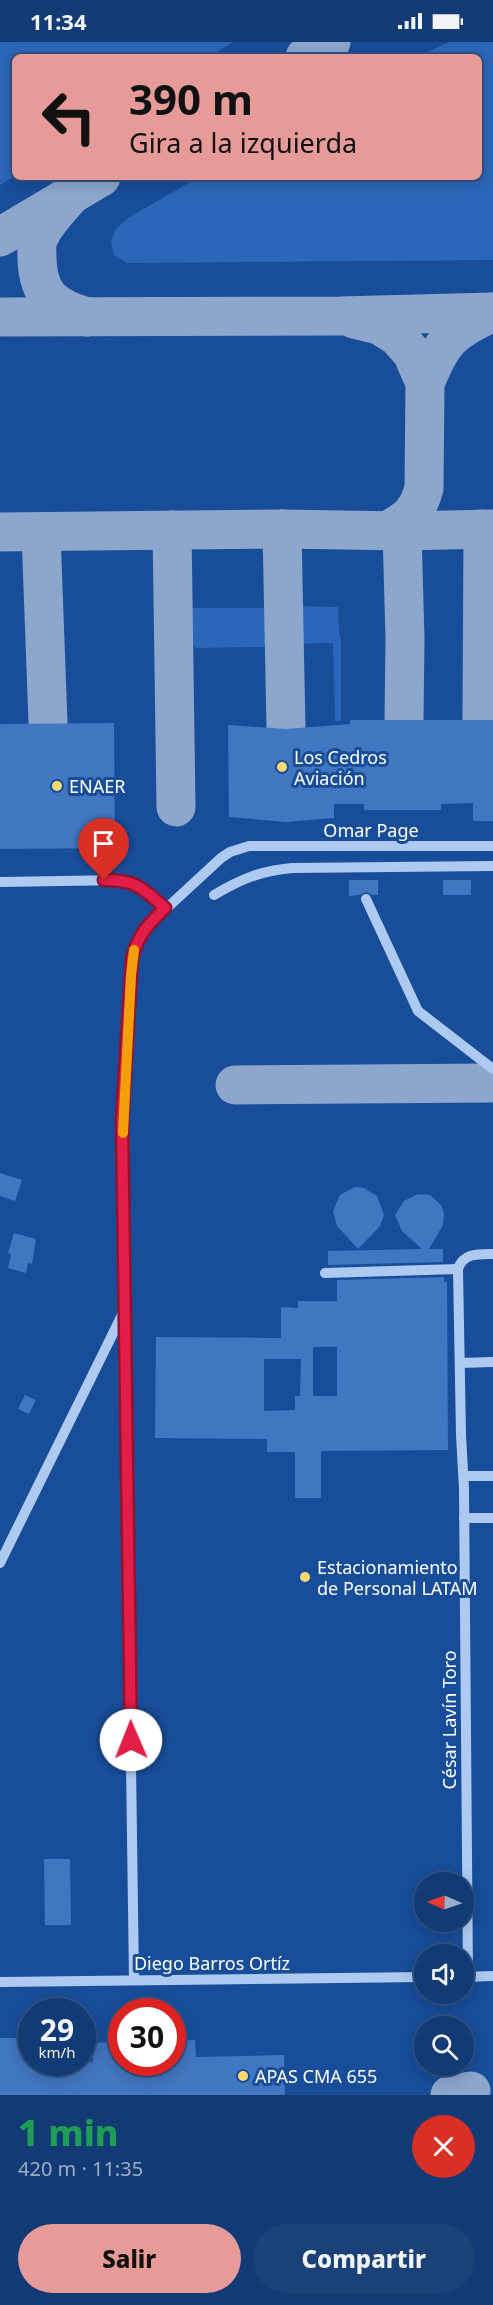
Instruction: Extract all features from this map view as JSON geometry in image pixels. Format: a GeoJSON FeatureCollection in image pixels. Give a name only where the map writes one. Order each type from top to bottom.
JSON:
{"type":"FeatureCollection","features":[{"type":"Feature","properties":{"kind":"street","name":"Omar Page"},"geometry":{"type":"LineString","coordinates":[[165,908],[221,858],[230,852],[249,846],[493,846]]}},
{"type":"Feature","properties":{"kind":"street"},"geometry":{"type":"LineString","coordinates":[[214,895],[246,877],[265,871],[292,868],[493,866]]}},
{"type":"Feature","properties":{"kind":"street"},"geometry":{"type":"LineString","coordinates":[[0,882],[124,880],[143,889],[165,908],[142,931],[136,941],[132,958],[122,1120],[134,1980]]}},
{"type":"Feature","properties":{"kind":"street"},"geometry":{"type":"LineString","coordinates":[[366,899],[418,1011],[493,1069]]}},
{"type":"Feature","properties":{"kind":"street"},"geometry":{"type":"LineString","coordinates":[[326,1273],[458,1269],[460,1262],[465,1258],[478,1254],[493,1254]]}},
{"type":"Feature","properties":{"kind":"street","name":"César Lavín Toro"},"geometry":{"type":"LineString","coordinates":[[458,1269],[464,1463],[466,1944]]}},
{"type":"Feature","properties":{"kind":"street"},"geometry":{"type":"LineString","coordinates":[[0,1563],[125,1309]]}},
{"type":"Feature","properties":{"kind":"street"},"geometry":{"type":"LineString","coordinates":[[460,1363],[493,1362]]}},
{"type":"Feature","properties":{"kind":"street"},"geometry":{"type":"LineString","coordinates":[[464,1476],[493,1476]]}},
{"type":"Feature","properties":{"kind":"street"},"geometry":{"type":"LineString","coordinates":[[464,1518],[493,1518]]}},
{"type":"Feature","properties":{"kind":"street"},"geometry":{"type":"LineString","coordinates":[[474,1977],[493,1976]]}},
{"type":"Feature","properties":{"kind":"street","name":"Diego Barros Ortíz"},"geometry":{"type":"LineString","coordinates":[[0,1982],[414,1977]]}},
{"type":"Feature","properties":{"kind":"shaded area"},"geometry":{"type":"Polygon","coordinates":[[[0,42],[233,42],[214,54],[12,54],[12,178],[0,185],[0,42]]]}},
{"type":"Feature","properties":{"kind":"shaded area"},"geometry":{"type":"Polygon","coordinates":[[[449,42],[493,42],[493,260],[127,263],[114,255],[111,242],[115,230],[128,218],[194,180],[482,180],[482,54],[423,54],[449,42]]]}},
{"type":"Feature","properties":{"kind":"shaded area"},"geometry":{"type":"Polygon","coordinates":[[[293,606],[338,607],[341,640],[341,721],[336,721],[335,718],[333,643],[293,644],[293,606]]]}},
{"type":"Feature","properties":{"kind":"shaded area"},"geometry":{"type":"Polygon","coordinates":[[[192,608],[267,608],[267,643],[263,647],[196,648],[193,644],[192,608]]]}},
{"type":"Feature","properties":{"kind":"building"},"geometry":{"type":"Polygon","coordinates":[[[350,720],[493,720],[493,821],[473,821],[473,803],[441,804],[441,810],[364,810],[364,804],[334,804],[334,818],[286,822],[229,817],[228,725],[286,729],[350,724],[350,720]]]}},
{"type":"Feature","properties":{"kind":"building","name":"ENAER"},"geometry":{"type":"Polygon","coordinates":[[[114,723],[115,848],[0,849],[0,724],[114,723]]]}},
{"type":"Feature","properties":{"kind":"building"},"geometry":{"type":"Polygon","coordinates":[[[349,880],[378,880],[378,895],[366,892],[349,896],[349,880]]]}},
{"type":"Feature","properties":{"kind":"building"},"geometry":{"type":"Polygon","coordinates":[[[443,880],[471,880],[471,895],[443,895],[443,880]]]}},
{"type":"Feature","properties":{"kind":"building"},"geometry":{"type":"Polygon","coordinates":[[[0,1173],[22,1180],[15,1201],[0,1196],[0,1173]]]}},
{"type":"Feature","properties":{"kind":"building"},"geometry":{"type":"Polygon","coordinates":[[[355,1187],[364,1188],[377,1196],[384,1215],[380,1226],[358,1249],[337,1226],[333,1211],[340,1195],[355,1187]]]}},
{"type":"Feature","properties":{"kind":"building"},"geometry":{"type":"Polygon","coordinates":[[[418,1194],[430,1195],[441,1205],[444,1213],[443,1225],[429,1249],[443,1249],[443,1262],[328,1265],[328,1251],[422,1249],[402,1231],[395,1215],[404,1201],[418,1194]]]}},
{"type":"Feature","properties":{"kind":"building"},"geometry":{"type":"Polygon","coordinates":[[[14,1233],[36,1239],[32,1264],[28,1263],[26,1273],[8,1268],[11,1254],[8,1253],[14,1233]]]}},
{"type":"Feature","properties":{"kind":"building"},"geometry":{"type":"Polygon","coordinates":[[[444,1277],[444,1282],[447,1282],[448,1450],[321,1451],[321,1498],[295,1498],[295,1452],[267,1452],[267,1439],[155,1438],[156,1337],[281,1338],[281,1307],[298,1308],[298,1301],[337,1301],[337,1280],[444,1277]],[[313,1347],[313,1396],[337,1396],[337,1347],[313,1347]],[[264,1359],[264,1411],[295,1410],[295,1396],[300,1396],[301,1359],[264,1359]]]}},
{"type":"Feature","properties":{"kind":"building"},"geometry":{"type":"Polygon","coordinates":[[[25,1395],[36,1400],[29,1414],[18,1409],[25,1395]]]}},
{"type":"Feature","properties":{"kind":"building"},"geometry":{"type":"Polygon","coordinates":[[[44,1859],[70,1859],[71,1925],[45,1925],[44,1859]]]}},
{"type":"Feature","properties":{"kind":"building"},"geometry":{"type":"Polygon","coordinates":[[[0,2038],[18,2038],[18,2076],[96,2076],[96,2043],[108,2042],[108,2076],[186,2076],[186,2040],[195,2040],[196,2057],[284,2055],[285,2095],[0,2095],[0,2038]]]}},
{"type":"Feature","properties":{"kind":"taxiway"},"geometry":{"type":"LineString","coordinates":[[310,54],[331,42]]}},
{"type":"Feature","properties":{"kind":"taxiway"},"geometry":{"type":"LineString","coordinates":[[0,237],[96,180]]}},
{"type":"Feature","properties":{"kind":"taxiway"},"geometry":{"type":"LineString","coordinates":[[71,195],[52,216],[38,240],[38,272],[50,298],[65,309],[87,317]]}},
{"type":"Feature","properties":{"kind":"taxiway"},"geometry":{"type":"LineString","coordinates":[[0,317],[340,316],[493,312]]}},
{"type":"Feature","properties":{"kind":"taxiway"},"geometry":{"type":"LineString","coordinates":[[425,383],[437,356],[450,339],[466,326],[493,312]]}},
{"type":"Feature","properties":{"kind":"taxiway"},"geometry":{"type":"LineString","coordinates":[[354,319],[379,325],[397,336],[412,353],[425,383],[424,488],[419,503],[411,514],[387,531]]}},
{"type":"Feature","properties":{"kind":"taxiway"},"geometry":{"type":"LineString","coordinates":[[282,529],[286,729]]}},
{"type":"Feature","properties":{"kind":"taxiway"},"geometry":{"type":"LineString","coordinates":[[482,720],[483,529]]}},
{"type":"Feature","properties":{"kind":"taxiway"},"geometry":{"type":"LineString","coordinates":[[0,532],[493,529]]}},
{"type":"Feature","properties":{"kind":"taxiway"},"geometry":{"type":"LineString","coordinates":[[172,530],[176,807]]}},
{"type":"Feature","properties":{"kind":"taxiway"},"geometry":{"type":"LineString","coordinates":[[402,531],[405,639],[404,720]]}},
{"type":"Feature","properties":{"kind":"taxiway"},"geometry":{"type":"LineString","coordinates":[[41,533],[48,723]]}},
{"type":"Feature","properties":{"kind":"taxiway"},"geometry":{"type":"LineString","coordinates":[[235,1085],[493,1083]]}},
{"type":"Feature","properties":{"kind":"taxiway"},"geometry":{"type":"LineString","coordinates":[[450,2095],[471,2091]]}},
{"type":"Feature","properties":{"kind":"slow traffic"},"geometry":{"type":"LineString","coordinates":[[123,1133],[123,1101],[134,950]]}},
{"type":"Feature","properties":{"kind":"place","name":"Los Cedros Aviación"},"geometry":{"type":"Point","coordinates":[282,767]}},
{"type":"Feature","properties":{"kind":"place","name":"ENAER"},"geometry":{"type":"Point","coordinates":[57,786]}},
{"type":"Feature","properties":{"kind":"place","name":"Estacionamiento de Personal LATAM"},"geometry":{"type":"Point","coordinates":[305,1577]}},
{"type":"Feature","properties":{"kind":"place","name":"APAS CMA 655"},"geometry":{"type":"Point","coordinates":[243,2076]}},
{"type":"Feature","properties":{"kind":"route"},"geometry":{"type":"LineString","coordinates":[[104,880],[124,880],[134,884],[165,908],[142,931],[136,941],[132,958],[122,1120],[131,1740]]}}]}
